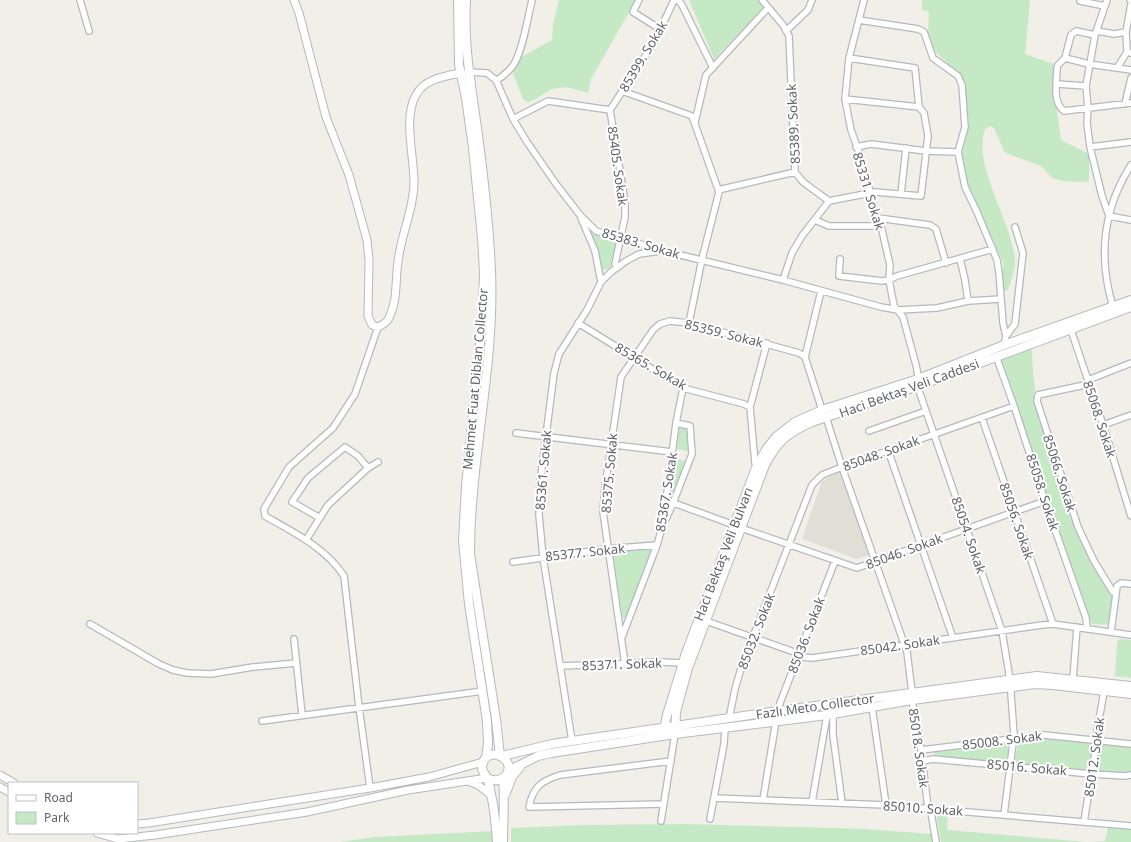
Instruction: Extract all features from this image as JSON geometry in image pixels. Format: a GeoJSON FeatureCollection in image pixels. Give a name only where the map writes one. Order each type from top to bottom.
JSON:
{"type":"FeatureCollection","features":[{"type":"Feature","properties":{"kind":"main road","name":"Mehmet Fuat Diblan Collector"},"geometry":{"type":"LineString","coordinates":[[458,0],[459,65],[465,73],[478,136],[489,239],[492,314],[470,527],[470,554],[501,756]]}},
{"type":"Feature","properties":{"kind":"main road","name":"Mehmet Fuat Diblan Collector"},"geometry":{"type":"LineString","coordinates":[[466,0],[466,98],[473,148],[484,272],[483,314],[466,486],[463,541],[469,604],[487,721],[488,744],[484,760]]}},
{"type":"Feature","properties":{"kind":"main road","name":"Haci Bektaş Veli Caddesi"},"geometry":{"type":"LineString","coordinates":[[737,526],[773,450],[783,438],[797,428],[824,414],[996,356],[1131,300]]}},
{"type":"Feature","properties":{"kind":"main road","name":"Haci Bektaş Veli Caddesi"},"geometry":{"type":"LineString","coordinates":[[918,382],[1004,345],[1131,307]]}},
{"type":"Feature","properties":{"kind":"main road","name":"Haci Bektaş Veli Bulvarı"},"geometry":{"type":"LineString","coordinates":[[675,730],[680,697],[757,465],[767,448],[776,437],[795,422],[824,414]]}},
{"type":"Feature","properties":{"kind":"main road","name":"Haci Bektaş Veli Bulvarı"},"geometry":{"type":"LineString","coordinates":[[665,727],[682,663],[737,526]]}},
{"type":"Feature","properties":{"kind":"main road","name":"Fazlı Meto Collector"},"geometry":{"type":"LineString","coordinates":[[505,775],[538,756],[664,736],[675,730],[778,710],[912,696],[1010,683],[1037,676],[1131,686]]}},
{"type":"Feature","properties":{"kind":"main road","name":"Fazlı Meto Collector"},"geometry":{"type":"LineString","coordinates":[[1010,683],[1036,684],[1131,694]]}},
{"type":"Feature","properties":{"kind":"main road","name":"Fazlı Meto Collector"},"geometry":{"type":"LineString","coordinates":[[501,756],[552,744],[665,727],[675,730],[725,728],[830,714],[872,707],[912,696]]}},
{"type":"Feature","properties":{"kind":"main road"},"geometry":{"type":"LineString","coordinates":[[664,736],[665,727]]}},
{"type":"Feature","properties":{"kind":"main road"},"geometry":{"type":"LineString","coordinates":[[498,738],[501,744],[516,753]]}},
{"type":"Feature","properties":{"kind":"main road"},"geometry":{"type":"LineString","coordinates":[[497,842],[491,795],[482,770],[484,760],[493,754],[501,756],[507,763],[505,775],[503,842]]}},
{"type":"Feature","properties":{"kind":"main road"},"geometry":{"type":"LineString","coordinates":[[505,796],[512,777],[521,765]]}},
{"type":"Feature","properties":{"kind":"main road"},"geometry":{"type":"LineString","coordinates":[[486,778],[495,781],[505,775]]}},
{"type":"Feature","properties":{"kind":"street"},"geometry":{"type":"LineString","coordinates":[[80,0],[89,31]]}},
{"type":"Feature","properties":{"kind":"street"},"geometry":{"type":"LineString","coordinates":[[294,0],[299,13],[326,116],[350,175],[362,217],[367,240],[369,260],[368,316],[372,325],[378,327]]}},
{"type":"Feature","properties":{"kind":"street"},"geometry":{"type":"LineString","coordinates":[[370,788],[344,576],[336,564],[306,540],[265,516],[264,509],[289,466],[333,428],[355,394],[378,327],[389,320],[395,301],[398,260],[414,197],[410,124],[411,107],[416,95],[422,87],[429,82],[443,76],[465,73],[487,73],[496,81],[506,73],[515,63],[519,53],[532,0]]}},
{"type":"Feature","properties":{"kind":"street"},"geometry":{"type":"LineString","coordinates":[[639,0],[633,12],[660,30]]}},
{"type":"Feature","properties":{"kind":"street","name":"85399. Sokak"},"geometry":{"type":"LineString","coordinates":[[610,110],[655,41],[674,0]]}},
{"type":"Feature","properties":{"kind":"street"},"geometry":{"type":"LineString","coordinates":[[678,0],[682,5],[713,68]]}},
{"type":"Feature","properties":{"kind":"street"},"geometry":{"type":"LineString","coordinates":[[762,0],[786,31],[808,10],[812,0]]}},
{"type":"Feature","properties":{"kind":"street","name":"85331. Sokak"},"geometry":{"type":"LineString","coordinates":[[864,0],[849,58],[845,99],[850,130],[881,226],[890,265],[889,280],[894,306],[903,317],[916,365],[918,382]]}},
{"type":"Feature","properties":{"kind":"street"},"geometry":{"type":"LineString","coordinates":[[1080,1],[1106,3],[1096,33],[1086,86],[1088,108],[1087,123],[1090,147],[1102,196],[1109,216]]}},
{"type":"Feature","properties":{"kind":"street"},"geometry":{"type":"LineString","coordinates":[[1117,68],[1129,52],[1126,32],[1131,4]]}},
{"type":"Feature","properties":{"kind":"street"},"geometry":{"type":"LineString","coordinates":[[695,122],[706,75],[768,8]]}},
{"type":"Feature","properties":{"kind":"street"},"geometry":{"type":"LineString","coordinates":[[859,20],[918,29],[924,32],[933,58],[958,76],[962,85],[966,127],[958,152],[964,187],[977,212],[997,260],[1002,323],[1006,336]]}},
{"type":"Feature","properties":{"kind":"street","name":"85389. Sokak"},"geometry":{"type":"LineString","coordinates":[[786,31],[789,36],[795,172],[803,182],[829,201]]}},
{"type":"Feature","properties":{"kind":"street"},"geometry":{"type":"LineString","coordinates":[[1126,32],[1114,34],[1073,32],[1070,35],[1065,58],[1058,66],[1057,102],[1059,107],[1064,111],[1128,104],[1131,78]]}},
{"type":"Feature","properties":{"kind":"street"},"geometry":{"type":"LineString","coordinates":[[783,280],[792,252],[802,236],[829,201],[871,192],[921,196],[928,136],[924,113],[919,107],[914,68],[849,58]]}},
{"type":"Feature","properties":{"kind":"street"},"geometry":{"type":"LineString","coordinates":[[1065,58],[1089,64],[1131,70]]}},
{"type":"Feature","properties":{"kind":"street","name":"85383. Sokak"},"geometry":{"type":"LineString","coordinates":[[496,81],[513,119],[527,142],[556,184],[580,215],[596,231],[664,251],[702,259],[898,310],[937,308],[968,301],[1001,299]]}},
{"type":"Feature","properties":{"kind":"street"},"geometry":{"type":"LineString","coordinates":[[1057,84],[1086,86]]}},
{"type":"Feature","properties":{"kind":"street"},"geometry":{"type":"LineString","coordinates":[[622,90],[692,116],[718,190],[689,323]]}},
{"type":"Feature","properties":{"kind":"street"},"geometry":{"type":"LineString","coordinates":[[845,99],[919,107]]}},
{"type":"Feature","properties":{"kind":"street"},"geometry":{"type":"LineString","coordinates":[[513,119],[548,101],[610,110]]}},
{"type":"Feature","properties":{"kind":"street","name":"85405. Sokak"},"geometry":{"type":"LineString","coordinates":[[610,110],[625,202],[625,217],[615,264],[616,268]]}},
{"type":"Feature","properties":{"kind":"street"},"geometry":{"type":"LineString","coordinates":[[1090,147],[1131,142]]}},
{"type":"Feature","properties":{"kind":"street"},"geometry":{"type":"LineString","coordinates":[[856,146],[871,144],[926,151],[958,152]]}},
{"type":"Feature","properties":{"kind":"street"},"geometry":{"type":"LineString","coordinates":[[901,194],[906,148]]}},
{"type":"Feature","properties":{"kind":"street"},"geometry":{"type":"LineString","coordinates":[[1113,307],[1104,273],[1106,232],[1109,216],[1122,179],[1131,165]]}},
{"type":"Feature","properties":{"kind":"street"},"geometry":{"type":"LineString","coordinates":[[718,190],[795,172]]}},
{"type":"Feature","properties":{"kind":"street"},"geometry":{"type":"LineString","coordinates":[[580,215],[595,251],[602,282]]}},
{"type":"Feature","properties":{"kind":"street"},"geometry":{"type":"LineString","coordinates":[[1109,216],[1131,220]]}},
{"type":"Feature","properties":{"kind":"street"},"geometry":{"type":"LineString","coordinates":[[878,218],[930,225],[936,229],[946,262]]}},
{"type":"Feature","properties":{"kind":"street"},"geometry":{"type":"LineString","coordinates":[[815,220],[829,226],[881,226]]}},
{"type":"Feature","properties":{"kind":"street"},"geometry":{"type":"LineString","coordinates":[[1004,345],[1006,336],[1015,324],[1023,253],[1015,227]]}},
{"type":"Feature","properties":{"kind":"street"},"geometry":{"type":"LineString","coordinates":[[840,259],[839,276],[873,281],[889,280],[897,276],[993,249]]}},
{"type":"Feature","properties":{"kind":"street","name":"85361. Sokak"},"geometry":{"type":"LineString","coordinates":[[572,741],[543,557],[539,515],[540,483],[554,373],[559,354],[587,310],[602,282],[616,268],[639,254],[664,251]]}},
{"type":"Feature","properties":{"kind":"street"},"geometry":{"type":"LineString","coordinates":[[960,259],[968,301]]}},
{"type":"Feature","properties":{"kind":"street"},"geometry":{"type":"LineString","coordinates":[[805,356],[821,291]]}},
{"type":"Feature","properties":{"kind":"street","name":"85359. Sokak"},"geometry":{"type":"LineString","coordinates":[[635,358],[653,330],[660,324],[670,321],[689,323],[799,353],[805,356]]}},
{"type":"Feature","properties":{"kind":"street","name":"85365. Sokak"},"geometry":{"type":"LineString","coordinates":[[578,323],[683,388],[744,404],[750,407]]}},
{"type":"Feature","properties":{"kind":"street","name":"85068. Sokak"},"geometry":{"type":"LineString","coordinates":[[1070,326],[1131,516]]}},
{"type":"Feature","properties":{"kind":"street"},"geometry":{"type":"LineString","coordinates":[[757,465],[755,463],[750,407],[766,344]]}},
{"type":"Feature","properties":{"kind":"street","name":"85018. Sokak"},"geometry":{"type":"LineString","coordinates":[[805,356],[903,645],[907,652],[928,808],[931,812],[936,842]]}},
{"type":"Feature","properties":{"kind":"street","name":"85058. Sokak"},"geometry":{"type":"LineString","coordinates":[[996,356],[1086,618],[1087,629]]}},
{"type":"Feature","properties":{"kind":"street","name":"85375. Sokak"},"geometry":{"type":"LineString","coordinates":[[625,664],[603,512],[620,377],[635,358]]}},
{"type":"Feature","properties":{"kind":"street"},"geometry":{"type":"LineString","coordinates":[[1088,382],[1131,363]]}},
{"type":"Feature","properties":{"kind":"street","name":"85054. Sokak"},"geometry":{"type":"LineString","coordinates":[[918,382],[926,411],[1002,631],[1010,683],[1014,738],[1004,814]]}},
{"type":"Feature","properties":{"kind":"street","name":"85066. Sokak"},"geometry":{"type":"LineString","coordinates":[[1088,382],[1038,395],[1037,401],[1078,526],[1094,561],[1113,592],[1116,592]]}},
{"type":"Feature","properties":{"kind":"street","name":"85367. Sokak"},"geometry":{"type":"LineString","coordinates":[[621,638],[657,544],[663,524],[676,423],[683,388]]}},
{"type":"Feature","properties":{"kind":"street","name":"85048. Sokak"},"geometry":{"type":"LineString","coordinates":[[788,545],[812,485],[822,475],[888,450],[1014,406]]}},
{"type":"Feature","properties":{"kind":"street"},"geometry":{"type":"LineString","coordinates":[[869,431],[926,411]]}},
{"type":"Feature","properties":{"kind":"street"},"geometry":{"type":"LineString","coordinates":[[1103,425],[1131,415]]}},
{"type":"Feature","properties":{"kind":"street","name":"85056. Sokak"},"geometry":{"type":"LineString","coordinates":[[982,418],[1053,624]]}},
{"type":"Feature","properties":{"kind":"street"},"geometry":{"type":"LineString","coordinates":[[663,524],[673,503],[692,454],[690,426],[676,423]]}},
{"type":"Feature","properties":{"kind":"street"},"geometry":{"type":"LineString","coordinates":[[516,433],[672,452]]}},
{"type":"Feature","properties":{"kind":"street"},"geometry":{"type":"LineString","coordinates":[[320,518],[292,502],[308,478],[345,447],[358,456],[368,468]]}},
{"type":"Feature","properties":{"kind":"street"},"geometry":{"type":"LineString","coordinates":[[888,450],[953,638]]}},
{"type":"Feature","properties":{"kind":"street"},"geometry":{"type":"LineString","coordinates":[[306,540],[328,505],[368,468],[378,462]]}},
{"type":"Feature","properties":{"kind":"street"},"geometry":{"type":"LineString","coordinates":[[667,501],[737,526]]}},
{"type":"Feature","properties":{"kind":"street","name":"85046. Sokak"},"geometry":{"type":"LineString","coordinates":[[737,526],[857,568],[1045,501]]}},
{"type":"Feature","properties":{"kind":"street","name":"85377. Sokak"},"geometry":{"type":"LineString","coordinates":[[513,562],[543,557],[657,544]]}},
{"type":"Feature","properties":{"kind":"street","name":"85032. Sokak"},"geometry":{"type":"LineString","coordinates":[[729,719],[742,665],[788,545]]}},
{"type":"Feature","properties":{"kind":"street","name":"85036. Sokak"},"geometry":{"type":"LineString","coordinates":[[778,710],[835,560]]}},
{"type":"Feature","properties":{"kind":"street"},"geometry":{"type":"LineString","coordinates":[[1111,632],[1117,586],[1121,583],[1131,584]]}},
{"type":"Feature","properties":{"kind":"street","name":"85042. Sokak"},"geometry":{"type":"LineString","coordinates":[[706,620],[797,653],[801,657],[812,658],[1053,624],[1131,635]]}},
{"type":"Feature","properties":{"kind":"street"},"geometry":{"type":"LineString","coordinates":[[90,624],[159,664],[173,670],[187,673],[211,674],[253,666],[296,663]]}},
{"type":"Feature","properties":{"kind":"street"},"geometry":{"type":"LineString","coordinates":[[1073,680],[1077,628]]}},
{"type":"Feature","properties":{"kind":"street"},"geometry":{"type":"LineString","coordinates":[[294,639],[302,715]]}},
{"type":"Feature","properties":{"kind":"street","name":"85371. Sokak"},"geometry":{"type":"LineString","coordinates":[[561,666],[662,662],[682,663]]}},
{"type":"Feature","properties":{"kind":"street"},"geometry":{"type":"LineString","coordinates":[[262,721],[483,691]]}},
{"type":"Feature","properties":{"kind":"street","name":"85012. Sokak"},"geometry":{"type":"LineString","coordinates":[[1084,822],[1104,691]]}},
{"type":"Feature","properties":{"kind":"street"},"geometry":{"type":"LineString","coordinates":[[872,707],[886,805]]}},
{"type":"Feature","properties":{"kind":"street"},"geometry":{"type":"LineString","coordinates":[[812,802],[830,714]]}},
{"type":"Feature","properties":{"kind":"street"},"geometry":{"type":"LineString","coordinates":[[830,714],[842,803]]}},
{"type":"Feature","properties":{"kind":"street"},"geometry":{"type":"LineString","coordinates":[[763,800],[776,721]]}},
{"type":"Feature","properties":{"kind":"street"},"geometry":{"type":"LineString","coordinates":[[710,819],[724,744],[725,728]]}},
{"type":"Feature","properties":{"kind":"street"},"geometry":{"type":"LineString","coordinates":[[661,821],[675,730]]}},
{"type":"Feature","properties":{"kind":"street","name":"85008. Sokak"},"geometry":{"type":"LineString","coordinates":[[921,750],[1044,735],[1131,744]]}},
{"type":"Feature","properties":{"kind":"street","name":"85016. Sokak"},"geometry":{"type":"LineString","coordinates":[[922,761],[933,759],[1010,765],[1091,774],[1131,775]]}},
{"type":"Feature","properties":{"kind":"street"},"geometry":{"type":"LineString","coordinates":[[138,824],[370,788],[429,777],[484,760]]}},
{"type":"Feature","properties":{"kind":"street"},"geometry":{"type":"LineString","coordinates":[[663,804],[529,807],[534,792],[540,784],[548,779],[560,775],[671,761]]}},
{"type":"Feature","properties":{"kind":"street"},"geometry":{"type":"LineString","coordinates":[[0,775],[12,782]]}},
{"type":"Feature","properties":{"kind":"street"},"geometry":{"type":"LineString","coordinates":[[101,834],[118,839],[155,835],[308,812],[408,790],[486,778]]}},
{"type":"Feature","properties":{"kind":"street"},"geometry":{"type":"LineString","coordinates":[[468,781],[478,785],[491,795]]}},
{"type":"Feature","properties":{"kind":"street","name":"85010. Sokak"},"geometry":{"type":"LineString","coordinates":[[714,798],[886,805],[1131,826]]}},
{"type":"Feature","properties":{"kind":"shaded area"},"geometry":{"type":"Polygon","coordinates":[[[840,472],[859,521],[869,555],[857,559],[802,539],[822,481],[840,472]]]}},
{"type":"Feature","properties":{"kind":"green space"},"geometry":{"type":"Polygon","coordinates":[[[559,0],[636,0],[591,79],[588,93],[566,87],[552,89],[528,102],[523,99],[509,64],[552,40],[553,24],[559,0]]]}},
{"type":"Feature","properties":{"kind":"green space"},"geometry":{"type":"Polygon","coordinates":[[[689,0],[760,0],[765,7],[714,59],[689,0]]]}},
{"type":"Feature","properties":{"kind":"green space"},"geometry":{"type":"Polygon","coordinates":[[[922,0],[1030,0],[1025,54],[1056,65],[1055,94],[1061,140],[1087,153],[1089,157],[1089,181],[1074,182],[1057,180],[1050,176],[1041,166],[1006,153],[994,128],[990,126],[985,129],[982,144],[988,177],[1013,246],[1015,262],[1013,276],[1006,291],[1003,289],[1003,262],[976,202],[966,188],[961,158],[969,124],[964,84],[961,76],[936,52],[930,44],[928,35],[929,12],[922,10],[922,0]]]}},
{"type":"Feature","properties":{"kind":"green space"},"geometry":{"type":"Polygon","coordinates":[[[590,233],[617,241],[610,268],[602,270],[598,250],[590,233]]]}},
{"type":"Feature","properties":{"kind":"green space"},"geometry":{"type":"Polygon","coordinates":[[[1029,348],[1032,351],[1034,393],[1038,415],[1079,535],[1101,578],[1113,596],[1109,625],[1092,624],[1026,436],[1001,359],[1029,348]]]}},
{"type":"Feature","properties":{"kind":"green space"},"geometry":{"type":"Polygon","coordinates":[[[679,428],[687,429],[688,451],[677,449],[679,428]]]}},
{"type":"Feature","properties":{"kind":"green space"},"geometry":{"type":"Polygon","coordinates":[[[676,459],[686,461],[672,497],[670,496],[676,459]]]}},
{"type":"Feature","properties":{"kind":"green space"},"geometry":{"type":"Polygon","coordinates":[[[653,548],[624,619],[622,615],[613,555],[614,551],[653,548]]]}},
{"type":"Feature","properties":{"kind":"green space"},"geometry":{"type":"Polygon","coordinates":[[[1118,640],[1131,640],[1131,678],[1115,676],[1117,644],[1118,640]]]}},
{"type":"Feature","properties":{"kind":"green space"},"geometry":{"type":"Polygon","coordinates":[[[959,689],[822,712],[679,731],[679,728],[959,689]]]}},
{"type":"Feature","properties":{"kind":"green space"},"geometry":{"type":"Polygon","coordinates":[[[1019,739],[1043,739],[1093,743],[1089,771],[1014,763],[1019,739]]]}},
{"type":"Feature","properties":{"kind":"green space"},"geometry":{"type":"Polygon","coordinates":[[[1010,742],[1006,762],[935,756],[934,752],[1010,742]]]}},
{"type":"Feature","properties":{"kind":"green space"},"geometry":{"type":"Polygon","coordinates":[[[1099,743],[1131,747],[1131,771],[1122,774],[1095,772],[1099,743]]]}},
{"type":"Feature","properties":{"kind":"green space"},"geometry":{"type":"Polygon","coordinates":[[[936,812],[948,813],[947,830],[1087,842],[941,842],[936,812]]]}},
{"type":"Feature","properties":{"kind":"green space"},"geometry":{"type":"Polygon","coordinates":[[[686,824],[865,829],[932,834],[934,842],[511,842],[511,828],[585,825],[686,824]]]}},
{"type":"Feature","properties":{"kind":"green space"},"geometry":{"type":"Polygon","coordinates":[[[1108,828],[1131,828],[1131,842],[1087,842],[1105,841],[1108,828]]]}},
{"type":"Feature","properties":{"kind":"green space"},"geometry":{"type":"Polygon","coordinates":[[[494,831],[494,842],[340,842],[376,837],[494,831]]]}}]}
